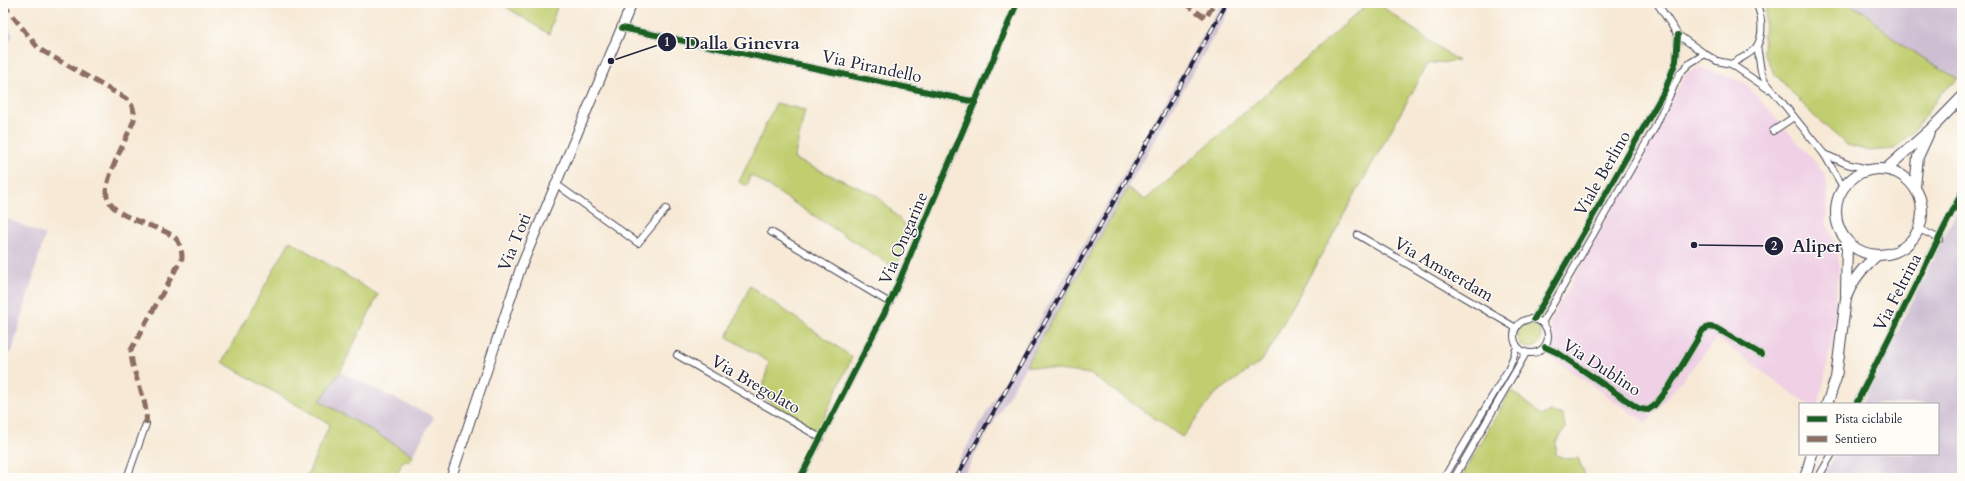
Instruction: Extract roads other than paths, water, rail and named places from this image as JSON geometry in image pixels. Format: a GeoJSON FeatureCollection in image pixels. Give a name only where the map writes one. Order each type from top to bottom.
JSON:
{"type":"FeatureCollection","features":[{"type":"Feature","properties":{"kind":"main road","name":"Via Toti"},"geometry":{"type":"LineString","coordinates":[[451,478],[511,293],[632,3]]}},
{"type":"Feature","properties":{"kind":"main road","name":"Via Feltrina"},"geometry":{"type":"LineString","coordinates":[[1886,169],[1932,128],[1962,97]]}},
{"type":"Feature","properties":{"kind":"main road","name":"Via Feltrina"},"geometry":{"type":"LineString","coordinates":[[1843,186],[1837,200],[1835,215],[1839,229],[1847,242],[1865,254],[1876,256],[1890,254],[1902,249],[1912,240],[1919,229],[1922,208],[1915,187],[1918,157],[1932,128]]}},
{"type":"Feature","properties":{"kind":"main road"},"geometry":{"type":"LineString","coordinates":[[1843,186],[1854,176],[1868,169],[1886,169],[1902,175],[1915,187]]}},
{"type":"Feature","properties":{"kind":"main road","name":"Via Feltrina"},"geometry":{"type":"LineString","coordinates":[[1828,403],[1836,378],[1846,298],[1847,242]]}},
{"type":"Feature","properties":{"kind":"main road","name":"Via Feltrina"},"geometry":{"type":"LineString","coordinates":[[1846,298],[1850,287],[1858,274],[1876,256]]}},
{"type":"Feature","properties":{"kind":"main road"},"geometry":{"type":"LineString","coordinates":[[1805,478],[1812,455]]}},
{"type":"Feature","properties":{"kind":"street","name":"Via Ongarine"},"geometry":{"type":"LineString","coordinates":[[800,478],[890,303],[1017,3]]}},
{"type":"Feature","properties":{"kind":"street"},"geometry":{"type":"LineString","coordinates":[[1657,3],[1678,35],[1705,54],[1717,60],[1731,64],[1754,77],[1774,93]]}},
{"type":"Feature","properties":{"kind":"street"},"geometry":{"type":"LineString","coordinates":[[1756,3],[1759,9],[1762,29],[1757,46],[1761,71],[1774,93],[1824,154],[1843,186]]}},
{"type":"Feature","properties":{"kind":"street","name":"Via Pirandello"},"geometry":{"type":"LineString","coordinates":[[622,26],[976,102]]}},
{"type":"Feature","properties":{"kind":"street","name":"Viale Berlino"},"geometry":{"type":"LineString","coordinates":[[1534,319],[1665,90],[1676,61],[1678,35]]}},
{"type":"Feature","properties":{"kind":"street"},"geometry":{"type":"LineString","coordinates":[[1731,64],[1748,54],[1757,46]]}},
{"type":"Feature","properties":{"kind":"street","name":"Viale Berlino"},"geometry":{"type":"LineString","coordinates":[[1542,323],[1654,129],[1680,73],[1690,63],[1705,54]]}},
{"type":"Feature","properties":{"kind":"street"},"geometry":{"type":"LineString","coordinates":[[1773,131],[1794,117]]}},
{"type":"Feature","properties":{"kind":"street"},"geometry":{"type":"LineString","coordinates":[[1824,154],[1847,164],[1868,169]]}},
{"type":"Feature","properties":{"kind":"street"},"geometry":{"type":"LineString","coordinates":[[556,184],[638,243],[666,209]]}},
{"type":"Feature","properties":{"kind":"street","name":"Via Feltrina"},"geometry":{"type":"LineString","coordinates":[[1857,403],[1940,239],[1962,192]]}},
{"type":"Feature","properties":{"kind":"street","name":"Via Feltrina"},"geometry":{"type":"LineString","coordinates":[[1919,229],[1940,239]]}},
{"type":"Feature","properties":{"kind":"street"},"geometry":{"type":"LineString","coordinates":[[771,232],[890,303]]}},
{"type":"Feature","properties":{"kind":"street","name":"Via Amsterdam"},"geometry":{"type":"LineString","coordinates":[[1358,235],[1516,328]]}},
{"type":"Feature","properties":{"kind":"street"},"geometry":{"type":"LineString","coordinates":[[1534,319],[1542,323],[1547,329],[1548,337],[1544,347],[1536,353],[1526,353],[1517,347],[1513,338],[1516,328],[1523,320],[1534,319]]}},
{"type":"Feature","properties":{"kind":"street","name":"Via Dublino"},"geometry":{"type":"LineString","coordinates":[[1544,347],[1558,353],[1635,406],[1640,409],[1648,410],[1654,406],[1669,387],[1703,330],[1716,328],[1761,354]]}},
{"type":"Feature","properties":{"kind":"street"},"geometry":{"type":"LineString","coordinates":[[1444,478],[1509,368],[1517,347]]}},
{"type":"Feature","properties":{"kind":"street"},"geometry":{"type":"LineString","coordinates":[[1454,478],[1526,353]]}},
{"type":"Feature","properties":{"kind":"street","name":"Via Bregolato"},"geometry":{"type":"LineString","coordinates":[[678,355],[821,438]]}},
{"type":"Feature","properties":{"kind":"street"},"geometry":{"type":"LineString","coordinates":[[127,478],[146,424]]}},
{"type":"Feature","properties":{"kind":"street"},"geometry":{"type":"LineString","coordinates":[[1818,478],[1831,455]]}},
{"type":"Feature","properties":{"kind":"railway"},"geometry":{"type":"LineString","coordinates":[[956,478],[1227,3]]}},
{"type":"Feature","properties":{"kind":"place","name":"Dalla Ginevra"},"geometry":{"type":"Point","coordinates":[611,61]}},
{"type":"Feature","properties":{"kind":"place","name":"Aliper"},"geometry":{"type":"Point","coordinates":[1694,245]}}]}
